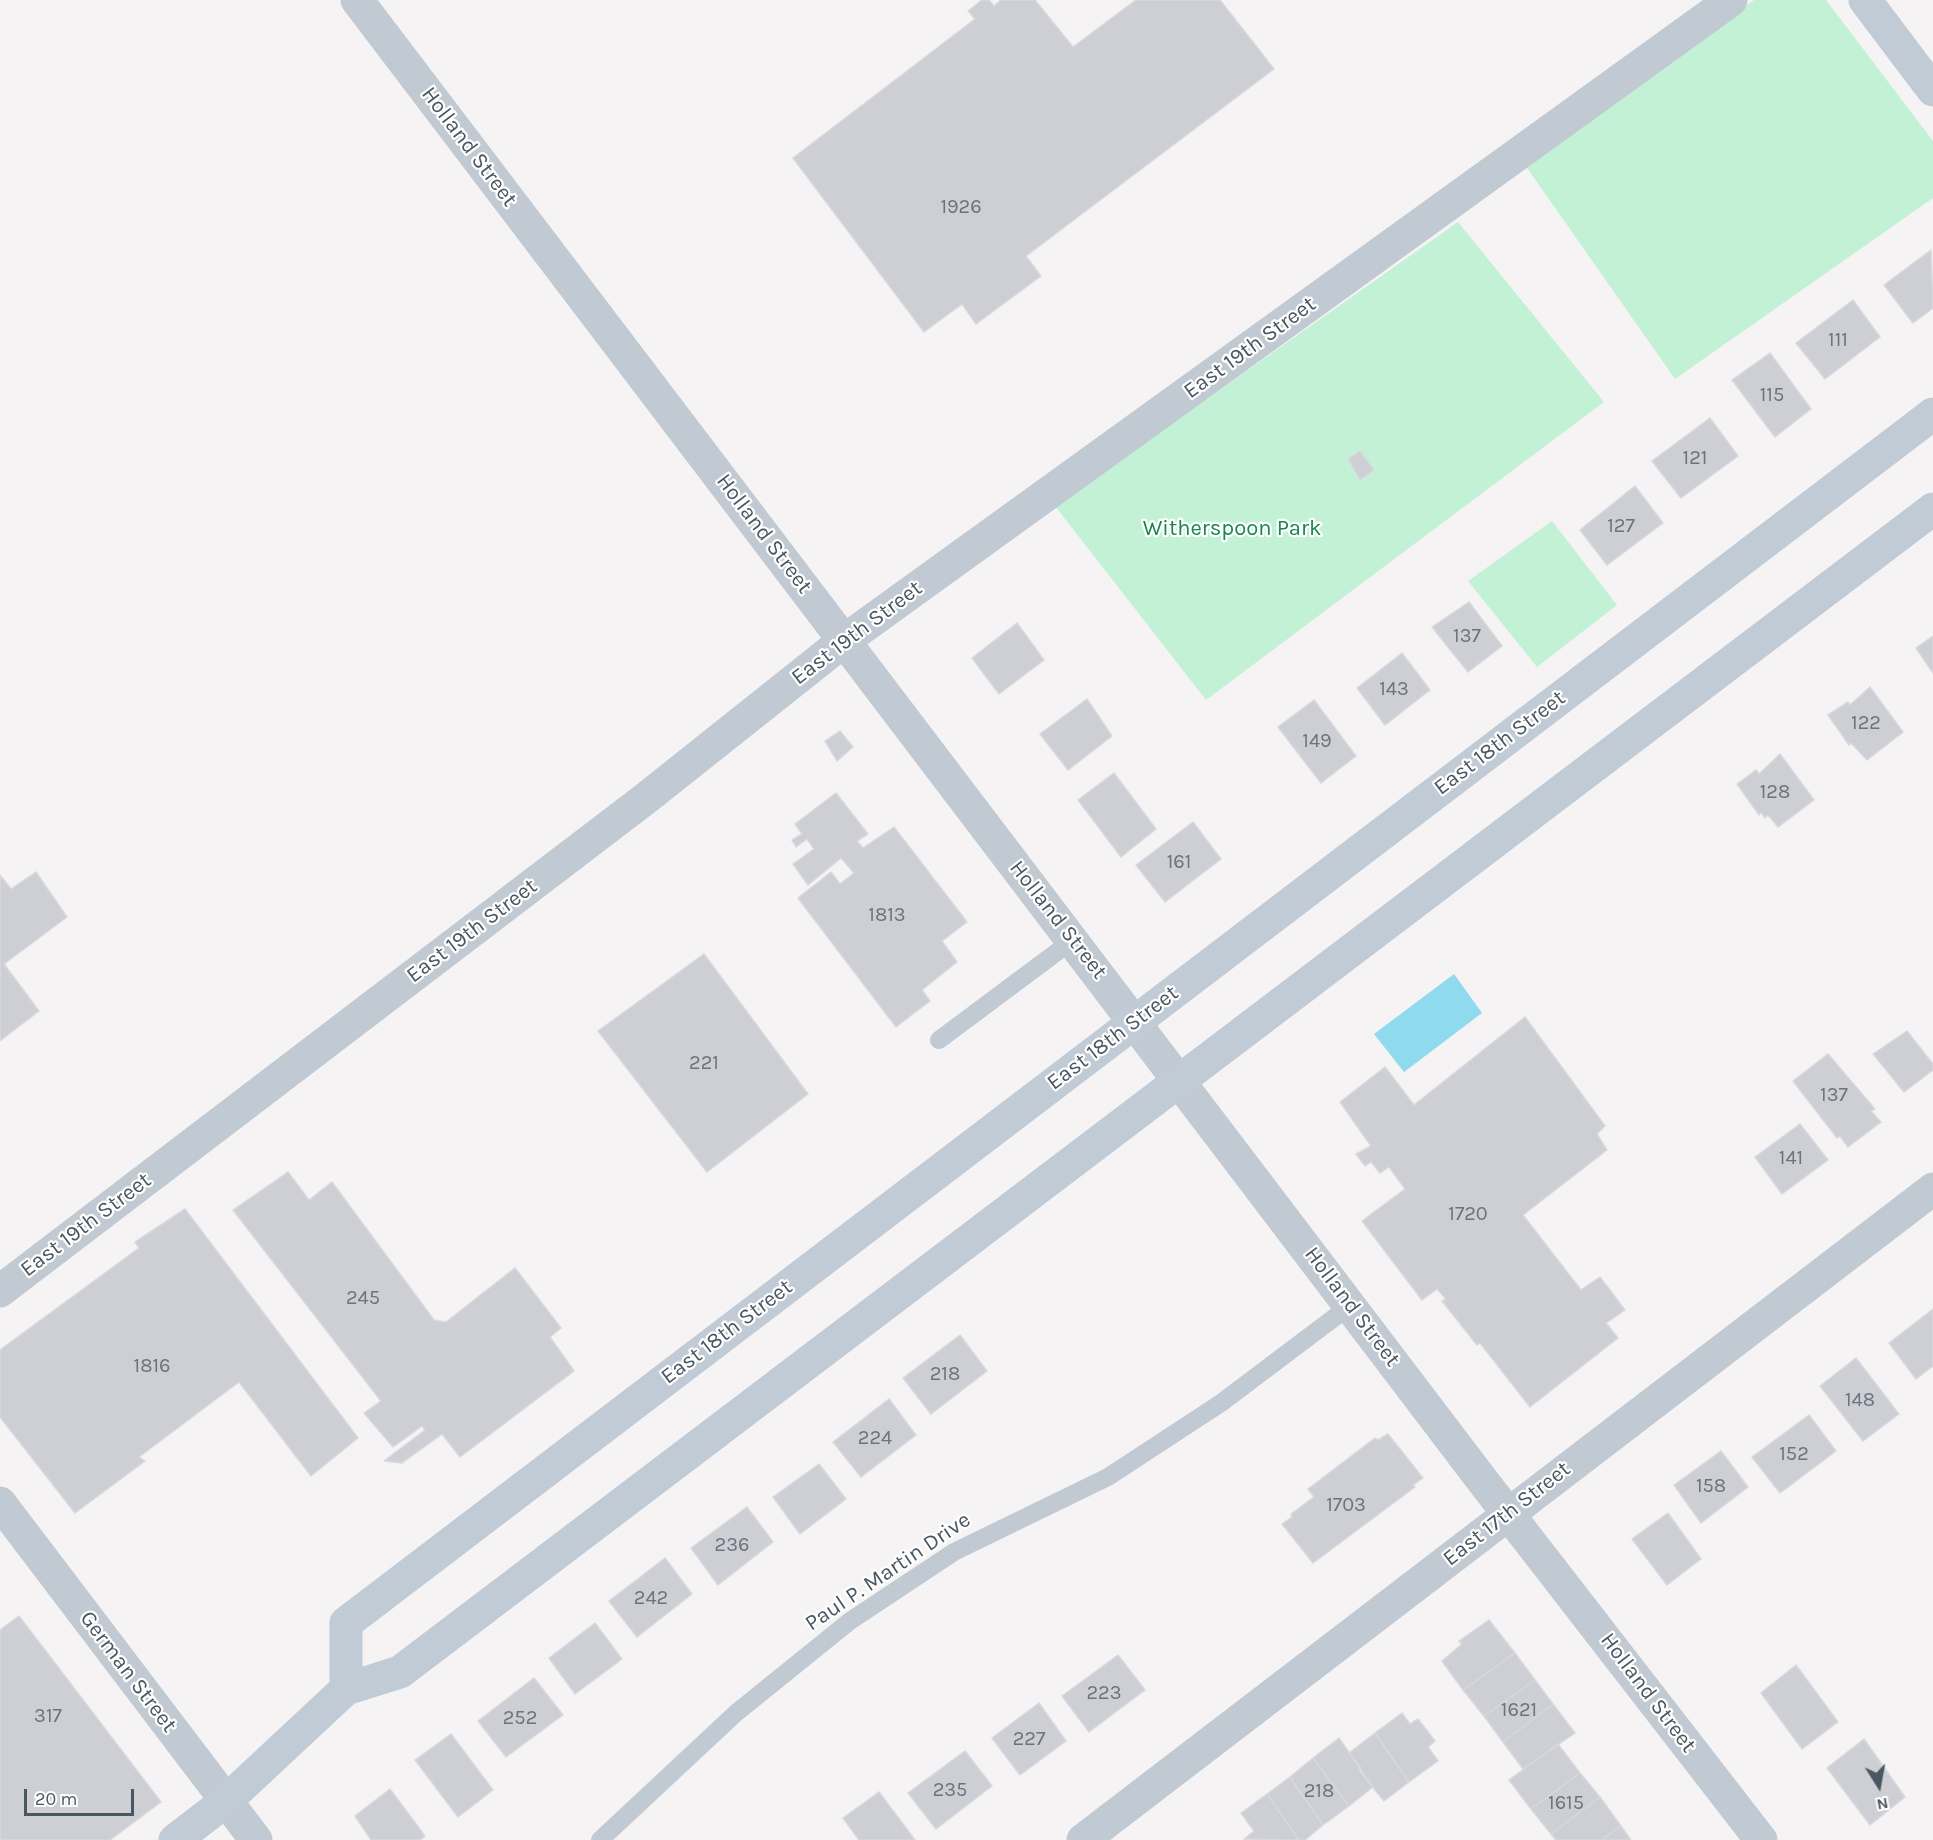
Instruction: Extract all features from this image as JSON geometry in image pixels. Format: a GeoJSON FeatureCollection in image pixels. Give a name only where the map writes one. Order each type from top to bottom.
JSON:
{"type":"FeatureCollection","features":[{"type":"Feature","properties":{"kind":"main road"},"geometry":{"type":"LineString","coordinates":[[1865,0],[1933,90]]}},
{"type":"Feature","properties":{"kind":"main road","name":"East 18th Street"},"geometry":{"type":"LineString","coordinates":[[346,1689],[346,1623],[1933,414]]}},
{"type":"Feature","properties":{"kind":"main road"},"geometry":{"type":"LineString","coordinates":[[175,1840],[226,1801],[346,1689],[400,1672],[1933,508]]}},
{"type":"Feature","properties":{"kind":"street","name":"Holland Street"},"geometry":{"type":"LineString","coordinates":[[357,0],[1136,1021],[1508,1513],[1761,1840]]}},
{"type":"Feature","properties":{"kind":"street","name":"East 19th Street"},"geometry":{"type":"LineString","coordinates":[[0,1291],[645,799],[845,640],[1731,0]]}},
{"type":"Feature","properties":{"kind":"street","name":"East 17th Street"},"geometry":{"type":"LineString","coordinates":[[1083,1840],[1933,1190]]}},
{"type":"Feature","properties":{"kind":"street","name":"German Street"},"geometry":{"type":"LineString","coordinates":[[0,1503],[256,1840]]}},
{"type":"Feature","properties":{"kind":"lane"},"geometry":{"type":"LineString","coordinates":[[939,1040],[1072,940]]}},
{"type":"Feature","properties":{"kind":"lane","name":"Paul P. Martin Drive"},"geometry":{"type":"LineString","coordinates":[[600,1840],[736,1713],[850,1621],[954,1552],[1108,1477],[1221,1403],[1351,1305]]}},
{"type":"Feature","properties":{"kind":"green space"},"geometry":{"type":"Polygon","coordinates":[[[1754,0],[1826,0],[1933,141],[1933,198],[1675,379],[1525,165],[1754,0]]]}},
{"type":"Feature","properties":{"kind":"green space","name":"Witherspoon Park"},"geometry":{"type":"Polygon","coordinates":[[[1458,222],[1604,402],[1206,700],[1055,506],[1458,222]]]}},
{"type":"Feature","properties":{"kind":"green space"},"geometry":{"type":"Polygon","coordinates":[[[1552,521],[1617,605],[1537,667],[1468,581],[1552,521]]]}},
{"type":"Feature","properties":{"kind":"water"},"geometry":{"type":"Polygon","coordinates":[[[1454,974],[1482,1013],[1404,1072],[1374,1034],[1454,974]]]}},
{"type":"Feature","properties":{"kind":"building"},"geometry":{"type":"Polygon","coordinates":[[[982,0],[989,0],[994,6],[1001,0],[1035,0],[1073,47],[1136,0],[1220,0],[1274,69],[1026,256],[1041,276],[976,324],[962,304],[924,332],[793,158],[975,19],[968,11],[982,0]]]}},
{"type":"Feature","properties":{"kind":"building"},"geometry":{"type":"Polygon","coordinates":[[[1931,250],[1933,308],[1913,323],[1884,285],[1931,250]]]}},
{"type":"Feature","properties":{"kind":"building"},"geometry":{"type":"Polygon","coordinates":[[[1853,300],[1880,337],[1825,379],[1796,343],[1853,300]]]}},
{"type":"Feature","properties":{"kind":"building"},"geometry":{"type":"Polygon","coordinates":[[[1770,353],[1811,409],[1775,437],[1732,380],[1770,353]]]}},
{"type":"Feature","properties":{"kind":"building"},"geometry":{"type":"Polygon","coordinates":[[[1710,418],[1738,456],[1681,498],[1652,461],[1710,418]]]}},
{"type":"Feature","properties":{"kind":"building"},"geometry":{"type":"Polygon","coordinates":[[[1360,451],[1374,470],[1360,480],[1348,459],[1360,451]]]}},
{"type":"Feature","properties":{"kind":"building"},"geometry":{"type":"Polygon","coordinates":[[[1635,486],[1663,523],[1607,565],[1580,530],[1635,486]]]}},
{"type":"Feature","properties":{"kind":"building"},"geometry":{"type":"Polygon","coordinates":[[[1469,602],[1502,646],[1468,672],[1432,627],[1469,602]]]}},
{"type":"Feature","properties":{"kind":"building"},"geometry":{"type":"Polygon","coordinates":[[[1017,623],[1044,660],[999,694],[972,658],[1017,623]]]}},
{"type":"Feature","properties":{"kind":"building"},"geometry":{"type":"Polygon","coordinates":[[[1933,636],[1933,673],[1916,648],[1933,636]]]}},
{"type":"Feature","properties":{"kind":"building"},"geometry":{"type":"Polygon","coordinates":[[[1402,653],[1430,690],[1385,725],[1357,688],[1402,653]]]}},
{"type":"Feature","properties":{"kind":"building"},"geometry":{"type":"Polygon","coordinates":[[[1870,687],[1903,732],[1867,760],[1851,743],[1849,745],[1828,715],[1848,702],[1850,705],[1870,687]]]}},
{"type":"Feature","properties":{"kind":"building"},"geometry":{"type":"Polygon","coordinates":[[[1087,699],[1112,736],[1068,770],[1040,734],[1087,699]]]}},
{"type":"Feature","properties":{"kind":"building"},"geometry":{"type":"Polygon","coordinates":[[[1314,700],[1356,756],[1321,783],[1278,727],[1314,700]]]}},
{"type":"Feature","properties":{"kind":"building"},"geometry":{"type":"Polygon","coordinates":[[[840,731],[853,747],[837,761],[825,741],[840,731]]]}},
{"type":"Feature","properties":{"kind":"building"},"geometry":{"type":"Polygon","coordinates":[[[1780,754],[1814,800],[1778,827],[1768,815],[1765,818],[1761,812],[1759,815],[1737,784],[1756,770],[1759,774],[1780,754]]]}},
{"type":"Feature","properties":{"kind":"building"},"geometry":{"type":"Polygon","coordinates":[[[1114,773],[1156,829],[1121,857],[1078,800],[1114,773]]]}},
{"type":"Feature","properties":{"kind":"building"},"geometry":{"type":"Polygon","coordinates":[[[836,793],[868,834],[857,841],[863,848],[894,827],[967,922],[942,941],[957,962],[922,990],[930,1001],[896,1027],[798,898],[831,872],[840,884],[854,873],[841,858],[808,885],[793,864],[814,849],[807,839],[796,847],[792,840],[802,834],[795,824],[836,793]]]}},
{"type":"Feature","properties":{"kind":"building"},"geometry":{"type":"Polygon","coordinates":[[[1193,822],[1221,859],[1165,902],[1136,865],[1193,822]]]}},
{"type":"Feature","properties":{"kind":"building"},"geometry":{"type":"Polygon","coordinates":[[[36,872],[67,917],[4,964],[39,1011],[0,1041],[0,875],[11,889],[36,872]]]}},
{"type":"Feature","properties":{"kind":"building"},"geometry":{"type":"Polygon","coordinates":[[[704,954],[808,1094],[707,1172],[598,1031],[704,954]]]}},
{"type":"Feature","properties":{"kind":"building"},"geometry":{"type":"Polygon","coordinates":[[[1525,1017],[1605,1126],[1597,1134],[1607,1150],[1523,1215],[1581,1290],[1600,1277],[1625,1310],[1606,1323],[1618,1338],[1530,1407],[1480,1343],[1477,1345],[1442,1301],[1446,1299],[1437,1289],[1422,1300],[1362,1221],[1405,1189],[1389,1167],[1380,1173],[1371,1162],[1365,1166],[1356,1154],[1371,1146],[1340,1102],[1385,1067],[1414,1105],[1525,1017]]]}},
{"type":"Feature","properties":{"kind":"building"},"geometry":{"type":"Polygon","coordinates":[[[1907,1031],[1933,1064],[1933,1070],[1904,1092],[1873,1054],[1907,1031]]]}},
{"type":"Feature","properties":{"kind":"building"},"geometry":{"type":"Polygon","coordinates":[[[1828,1054],[1875,1109],[1871,1111],[1881,1122],[1848,1147],[1840,1136],[1837,1138],[1793,1081],[1828,1054]]]}},
{"type":"Feature","properties":{"kind":"building"},"geometry":{"type":"Polygon","coordinates":[[[1800,1124],[1828,1160],[1782,1194],[1755,1157],[1800,1124]]]}},
{"type":"Feature","properties":{"kind":"building"},"geometry":{"type":"Polygon","coordinates":[[[288,1172],[309,1200],[332,1182],[434,1320],[446,1322],[515,1268],[561,1328],[550,1337],[574,1371],[460,1457],[442,1434],[402,1463],[384,1461],[425,1430],[422,1426],[393,1447],[364,1413],[381,1401],[233,1210],[288,1172]]]}},
{"type":"Feature","properties":{"kind":"building"},"geometry":{"type":"Polygon","coordinates":[[[185,1209],[358,1438],[311,1476],[239,1382],[139,1457],[145,1461],[75,1513],[0,1417],[0,1350],[139,1248],[135,1242],[185,1209]]]}},
{"type":"Feature","properties":{"kind":"building"},"geometry":{"type":"Polygon","coordinates":[[[1933,1309],[1933,1366],[1916,1379],[1889,1343],[1933,1309]]]}},
{"type":"Feature","properties":{"kind":"building"},"geometry":{"type":"Polygon","coordinates":[[[960,1335],[987,1371],[931,1414],[903,1378],[960,1335]]]}},
{"type":"Feature","properties":{"kind":"building"},"geometry":{"type":"Polygon","coordinates":[[[1856,1358],[1899,1414],[1863,1441],[1820,1386],[1856,1358]]]}},
{"type":"Feature","properties":{"kind":"building"},"geometry":{"type":"Polygon","coordinates":[[[889,1399],[916,1435],[861,1477],[833,1442],[889,1399]]]}},
{"type":"Feature","properties":{"kind":"building"},"geometry":{"type":"Polygon","coordinates":[[[1809,1415],[1836,1451],[1780,1493],[1752,1457],[1809,1415]]]}},
{"type":"Feature","properties":{"kind":"building"},"geometry":{"type":"Polygon","coordinates":[[[1388,1434],[1423,1478],[1413,1485],[1415,1487],[1313,1563],[1282,1524],[1292,1517],[1291,1514],[1314,1497],[1308,1489],[1375,1438],[1378,1440],[1388,1434]]]}},
{"type":"Feature","properties":{"kind":"building"},"geometry":{"type":"Polygon","coordinates":[[[1721,1451],[1748,1487],[1701,1523],[1674,1485],[1721,1451]]]}},
{"type":"Feature","properties":{"kind":"building"},"geometry":{"type":"Polygon","coordinates":[[[819,1464],[846,1499],[800,1534],[773,1497],[819,1464]]]}},
{"type":"Feature","properties":{"kind":"building"},"geometry":{"type":"Polygon","coordinates":[[[747,1507],[773,1542],[718,1585],[691,1548],[747,1507]]]}},
{"type":"Feature","properties":{"kind":"building"},"geometry":{"type":"Polygon","coordinates":[[[1668,1513],[1701,1559],[1667,1585],[1632,1539],[1668,1513]]]}},
{"type":"Feature","properties":{"kind":"building"},"geometry":{"type":"Polygon","coordinates":[[[665,1558],[692,1594],[637,1637],[609,1601],[665,1558]]]}},
{"type":"Feature","properties":{"kind":"building"},"geometry":{"type":"Polygon","coordinates":[[[19,1616],[161,1802],[110,1840],[0,1840],[0,1630],[19,1616]]]}},
{"type":"Feature","properties":{"kind":"building"},"geometry":{"type":"Polygon","coordinates":[[[1489,1620],[1515,1653],[1463,1690],[1442,1661],[1462,1644],[1459,1641],[1489,1620]]]}},
{"type":"Feature","properties":{"kind":"building"},"geometry":{"type":"Polygon","coordinates":[[[595,1623],[622,1659],[575,1694],[549,1658],[595,1623]]]}},
{"type":"Feature","properties":{"kind":"building"},"geometry":{"type":"Polygon","coordinates":[[[1515,1653],[1535,1680],[1484,1716],[1463,1690],[1515,1653]]]}},
{"type":"Feature","properties":{"kind":"building"},"geometry":{"type":"Polygon","coordinates":[[[1118,1655],[1145,1690],[1089,1732],[1062,1696],[1118,1655]]]}},
{"type":"Feature","properties":{"kind":"building"},"geometry":{"type":"Polygon","coordinates":[[[1796,1665],[1838,1722],[1802,1749],[1761,1693],[1796,1665]]]}},
{"type":"Feature","properties":{"kind":"building"},"geometry":{"type":"Polygon","coordinates":[[[534,1678],[563,1715],[506,1757],[478,1721],[534,1678]]]}},
{"type":"Feature","properties":{"kind":"building"},"geometry":{"type":"Polygon","coordinates":[[[1535,1680],[1553,1704],[1503,1742],[1484,1716],[1535,1680]]]}},
{"type":"Feature","properties":{"kind":"building"},"geometry":{"type":"Polygon","coordinates":[[[1039,1703],[1066,1741],[1020,1775],[992,1738],[1039,1703]]]}},
{"type":"Feature","properties":{"kind":"building"},"geometry":{"type":"Polygon","coordinates":[[[1553,1704],[1575,1733],[1523,1769],[1503,1742],[1553,1704]]]}},
{"type":"Feature","properties":{"kind":"building"},"geometry":{"type":"Polygon","coordinates":[[[1402,1713],[1410,1724],[1418,1719],[1435,1741],[1428,1747],[1438,1761],[1409,1782],[1375,1733],[1402,1713]]]}},
{"type":"Feature","properties":{"kind":"building"},"geometry":{"type":"Polygon","coordinates":[[[1375,1733],[1409,1782],[1384,1801],[1358,1769],[1361,1768],[1349,1753],[1375,1733]]]}},
{"type":"Feature","properties":{"kind":"building"},"geometry":{"type":"Polygon","coordinates":[[[451,1734],[493,1790],[458,1817],[415,1760],[451,1734]]]}},
{"type":"Feature","properties":{"kind":"building"},"geometry":{"type":"Polygon","coordinates":[[[1339,1738],[1373,1787],[1349,1806],[1313,1758],[1339,1738]]]}},
{"type":"Feature","properties":{"kind":"building"},"geometry":{"type":"Polygon","coordinates":[[[1864,1739],[1905,1797],[1870,1825],[1827,1768],[1864,1739]]]}},
{"type":"Feature","properties":{"kind":"building"},"geometry":{"type":"Polygon","coordinates":[[[1558,1744],[1580,1773],[1531,1809],[1509,1780],[1558,1744]]]}},
{"type":"Feature","properties":{"kind":"building"},"geometry":{"type":"Polygon","coordinates":[[[965,1751],[992,1786],[936,1829],[908,1793],[965,1751]]]}},
{"type":"Feature","properties":{"kind":"building"},"geometry":{"type":"Polygon","coordinates":[[[1313,1758],[1349,1806],[1323,1825],[1290,1777],[1313,1758]]]}},
{"type":"Feature","properties":{"kind":"building"},"geometry":{"type":"Polygon","coordinates":[[[1580,1773],[1600,1797],[1551,1834],[1531,1809],[1580,1773]]]}},
{"type":"Feature","properties":{"kind":"building"},"geometry":{"type":"Polygon","coordinates":[[[1290,1777],[1323,1825],[1305,1840],[1299,1840],[1267,1794],[1290,1777]]]}},
{"type":"Feature","properties":{"kind":"building"},"geometry":{"type":"Polygon","coordinates":[[[390,1789],[425,1836],[420,1840],[371,1840],[355,1816],[390,1789]]]}},
{"type":"Feature","properties":{"kind":"building"},"geometry":{"type":"Polygon","coordinates":[[[879,1792],[915,1840],[859,1840],[843,1818],[879,1792]]]}},
{"type":"Feature","properties":{"kind":"building"},"geometry":{"type":"Polygon","coordinates":[[[1267,1794],[1299,1840],[1244,1839],[1254,1831],[1241,1813],[1267,1794]]]}},
{"type":"Feature","properties":{"kind":"building"},"geometry":{"type":"Polygon","coordinates":[[[1600,1797],[1621,1826],[1601,1840],[1556,1840],[1551,1834],[1600,1797]]]}},
{"type":"Feature","properties":{"kind":"building"},"geometry":{"type":"Polygon","coordinates":[[[1621,1826],[1631,1840],[1601,1840],[1621,1826]]]}}]}
